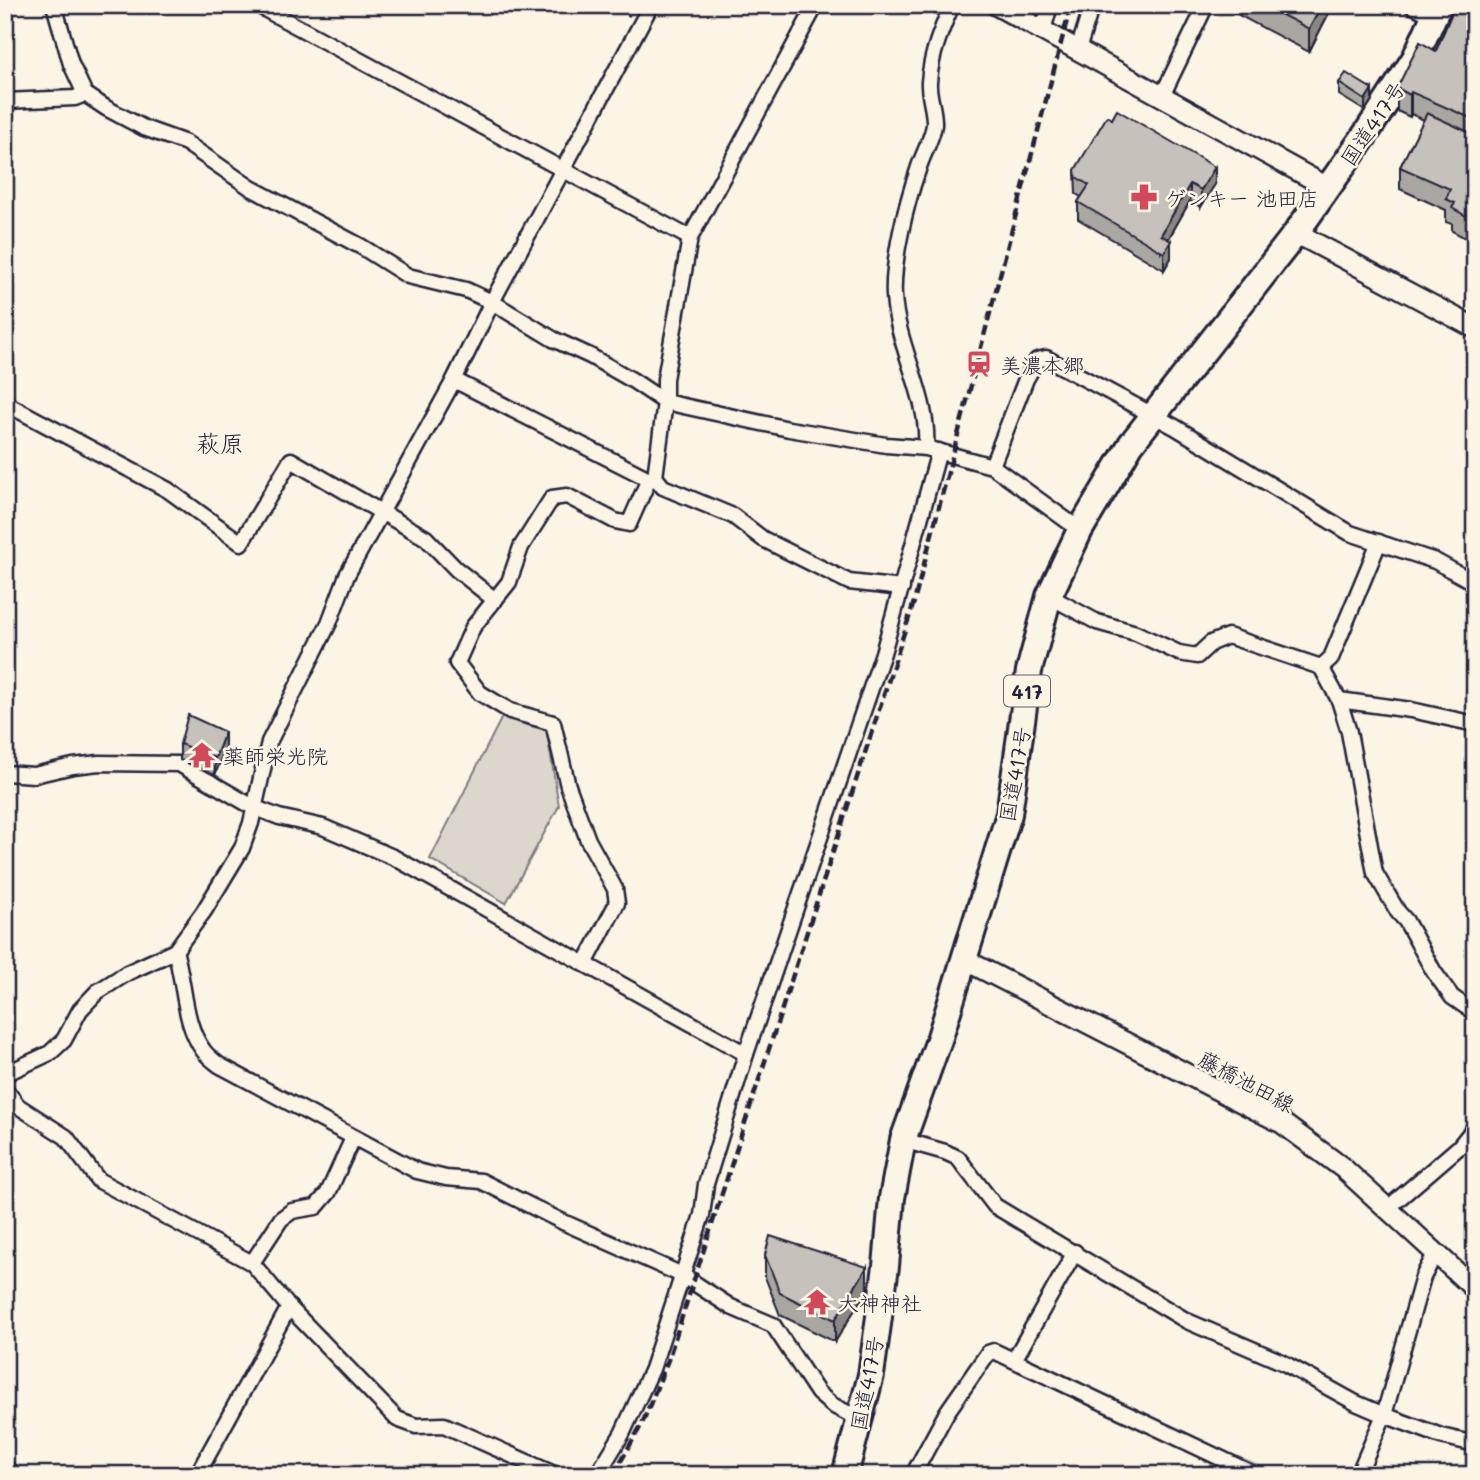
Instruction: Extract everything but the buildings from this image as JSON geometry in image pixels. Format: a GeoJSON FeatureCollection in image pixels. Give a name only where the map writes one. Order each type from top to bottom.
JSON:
{"type":"FeatureCollection","features":[{"type":"Feature","properties":{"kind":"highway","name":"国道417号"},"geometry":{"type":"LineString","coordinates":[[845,1475],[871,1375],[892,1198],[903,1140],[965,960],[1009,814],[1029,671],[1049,596],[1080,530],[1130,444],[1329,188],[1415,58],[1436,11]]}},
{"type":"Feature","properties":{"kind":"main road"},"geometry":{"type":"LineString","coordinates":[[996,5],[1329,188]]}},
{"type":"Feature","properties":{"kind":"main road"},"geometry":{"type":"LineString","coordinates":[[1296,233],[1475,328]]}},
{"type":"Feature","properties":{"kind":"main road","name":"藤橋池田線"},"geometry":{"type":"LineString","coordinates":[[965,960],[1282,1123],[1343,1168],[1475,1289]]}},
{"type":"Feature","properties":{"kind":"main road"},"geometry":{"type":"LineString","coordinates":[[5,1471],[12,1475]]}},
{"type":"Feature","properties":{"kind":"street"},"geometry":{"type":"LineString","coordinates":[[54,5],[71,64],[86,94],[144,128],[186,143],[251,188],[362,247],[408,276],[466,290],[492,302],[553,339],[632,380],[665,402],[789,429],[886,445],[933,449],[992,466],[1080,530]]}},
{"type":"Feature","properties":{"kind":"street"},"geometry":{"type":"LineString","coordinates":[[257,5],[690,238]]}},
{"type":"Feature","properties":{"kind":"street"},"geometry":{"type":"LineString","coordinates":[[5,1074],[50,1053],[64,1040],[80,1010],[97,992],[127,973],[175,951],[204,912],[242,848],[251,823],[269,741],[329,623],[347,575],[454,380],[492,302],[651,5]]}},
{"type":"Feature","properties":{"kind":"street"},"geometry":{"type":"LineString","coordinates":[[585,964],[617,903],[615,889],[588,840],[568,786],[553,723],[510,711],[480,693],[457,663],[473,626],[509,582],[521,547],[552,498],[567,496],[615,521],[629,524],[652,478],[690,238],[816,5]]}},
{"type":"Feature","properties":{"kind":"street"},"geometry":{"type":"LineString","coordinates":[[597,1475],[622,1434],[652,1369],[702,1215],[706,1184],[746,1054],[847,762],[902,588],[933,449],[894,298],[895,274],[914,184],[934,124],[929,84],[936,42],[952,5]]}},
{"type":"Feature","properties":{"kind":"street"},"geometry":{"type":"LineString","coordinates":[[1043,31],[1050,5]]}},
{"type":"Feature","properties":{"kind":"street"},"geometry":{"type":"LineString","coordinates":[[1078,50],[1092,5]]}},
{"type":"Feature","properties":{"kind":"street"},"geometry":{"type":"LineString","coordinates":[[1162,96],[1206,5]]}},
{"type":"Feature","properties":{"kind":"street"},"geometry":{"type":"LineString","coordinates":[[1411,5],[1436,11]]}},
{"type":"Feature","properties":{"kind":"street"},"geometry":{"type":"LineString","coordinates":[[5,101],[75,98],[86,94]]}},
{"type":"Feature","properties":{"kind":"street"},"geometry":{"type":"LineString","coordinates":[[992,466],[1026,379],[1037,360],[1046,358],[1154,415],[1350,533],[1435,561],[1475,583]]}},
{"type":"Feature","properties":{"kind":"street"},"geometry":{"type":"LineString","coordinates":[[454,380],[652,478],[663,487],[733,516],[763,539],[849,582],[902,588]]}},
{"type":"Feature","properties":{"kind":"street"},"geometry":{"type":"LineString","coordinates":[[5,403],[168,490],[241,543],[291,460],[426,538],[456,569],[495,600]]}},
{"type":"Feature","properties":{"kind":"street"},"geometry":{"type":"LineString","coordinates":[[1321,667],[1331,658],[1379,542]]}},
{"type":"Feature","properties":{"kind":"street"},"geometry":{"type":"LineString","coordinates":[[1049,596],[1097,622],[1136,633],[1180,653],[1197,656],[1212,643],[1228,636],[1321,667],[1339,700],[1349,732],[1375,873],[1406,921],[1433,972],[1452,997],[1475,1013]]}},
{"type":"Feature","properties":{"kind":"street"},"geometry":{"type":"LineString","coordinates":[[1339,700],[1411,710],[1475,724]]}},
{"type":"Feature","properties":{"kind":"street"},"geometry":{"type":"LineString","coordinates":[[5,773],[34,775],[99,763],[179,764],[253,807],[279,817],[323,827],[395,858],[746,1054]]}},
{"type":"Feature","properties":{"kind":"street"},"geometry":{"type":"LineString","coordinates":[[175,951],[188,1013],[204,1051],[219,1065],[416,1171],[446,1178],[481,1181],[682,1275],[731,1307],[773,1325],[818,1393],[832,1405],[861,1420]]}},
{"type":"Feature","properties":{"kind":"street"},"geometry":{"type":"LineString","coordinates":[[5,1088],[18,1106],[66,1137],[98,1180],[253,1264],[289,1307],[397,1419],[416,1426],[444,1424],[556,1475]]}},
{"type":"Feature","properties":{"kind":"street"},"geometry":{"type":"LineString","coordinates":[[1388,1208],[1459,1147],[1475,1127]]}},
{"type":"Feature","properties":{"kind":"street"},"geometry":{"type":"LineString","coordinates":[[253,1264],[281,1219],[292,1212],[316,1206],[328,1193],[353,1138]]}},
{"type":"Feature","properties":{"kind":"street"},"geometry":{"type":"LineString","coordinates":[[903,1140],[958,1158],[995,1206],[1187,1321],[1282,1362],[1356,1403],[1384,1415],[1441,1437],[1475,1444]]}},
{"type":"Feature","properties":{"kind":"street"},"geometry":{"type":"LineString","coordinates":[[1014,1360],[1075,1252]]}},
{"type":"Feature","properties":{"kind":"street"},"geometry":{"type":"LineString","coordinates":[[1358,1475],[1384,1415],[1423,1277],[1435,1254]]}},
{"type":"Feature","properties":{"kind":"street"},"geometry":{"type":"LineString","coordinates":[[197,1475],[289,1307]]}},
{"type":"Feature","properties":{"kind":"street"},"geometry":{"type":"LineString","coordinates":[[913,1475],[947,1412],[988,1353],[993,1351],[1256,1475]]}},
{"type":"Feature","properties":{"kind":"path"},"geometry":{"type":"LineString","coordinates":[[611,5],[642,22]]}},
{"type":"Feature","properties":{"kind":"shaded area"},"geometry":{"type":"Polygon","coordinates":[[[503,715],[546,727],[559,806],[506,903],[430,859],[503,715]]]}},
{"type":"Feature","properties":{"kind":"railway"},"geometry":{"type":"LineString","coordinates":[[613,1475],[642,1424],[668,1360],[914,602],[1071,5]]}},
{"type":"Feature","properties":{"kind":"place","name":"ゲンキー 池田店"},"geometry":{"type":"Point","coordinates":[1144,197]}},
{"type":"Feature","properties":{"kind":"place","name":"美濃本郷"},"geometry":{"type":"Point","coordinates":[979,364]}},
{"type":"Feature","properties":{"kind":"place","name":"薬師栄光院"},"geometry":{"type":"Point","coordinates":[202,755]}},
{"type":"Feature","properties":{"kind":"place","name":"大神神社"},"geometry":{"type":"Point","coordinates":[817,1302]}},
{"type":"Feature","properties":{"kind":"district","name":"萩原"},"geometry":{"type":"Point","coordinates":[220,442]}}]}
